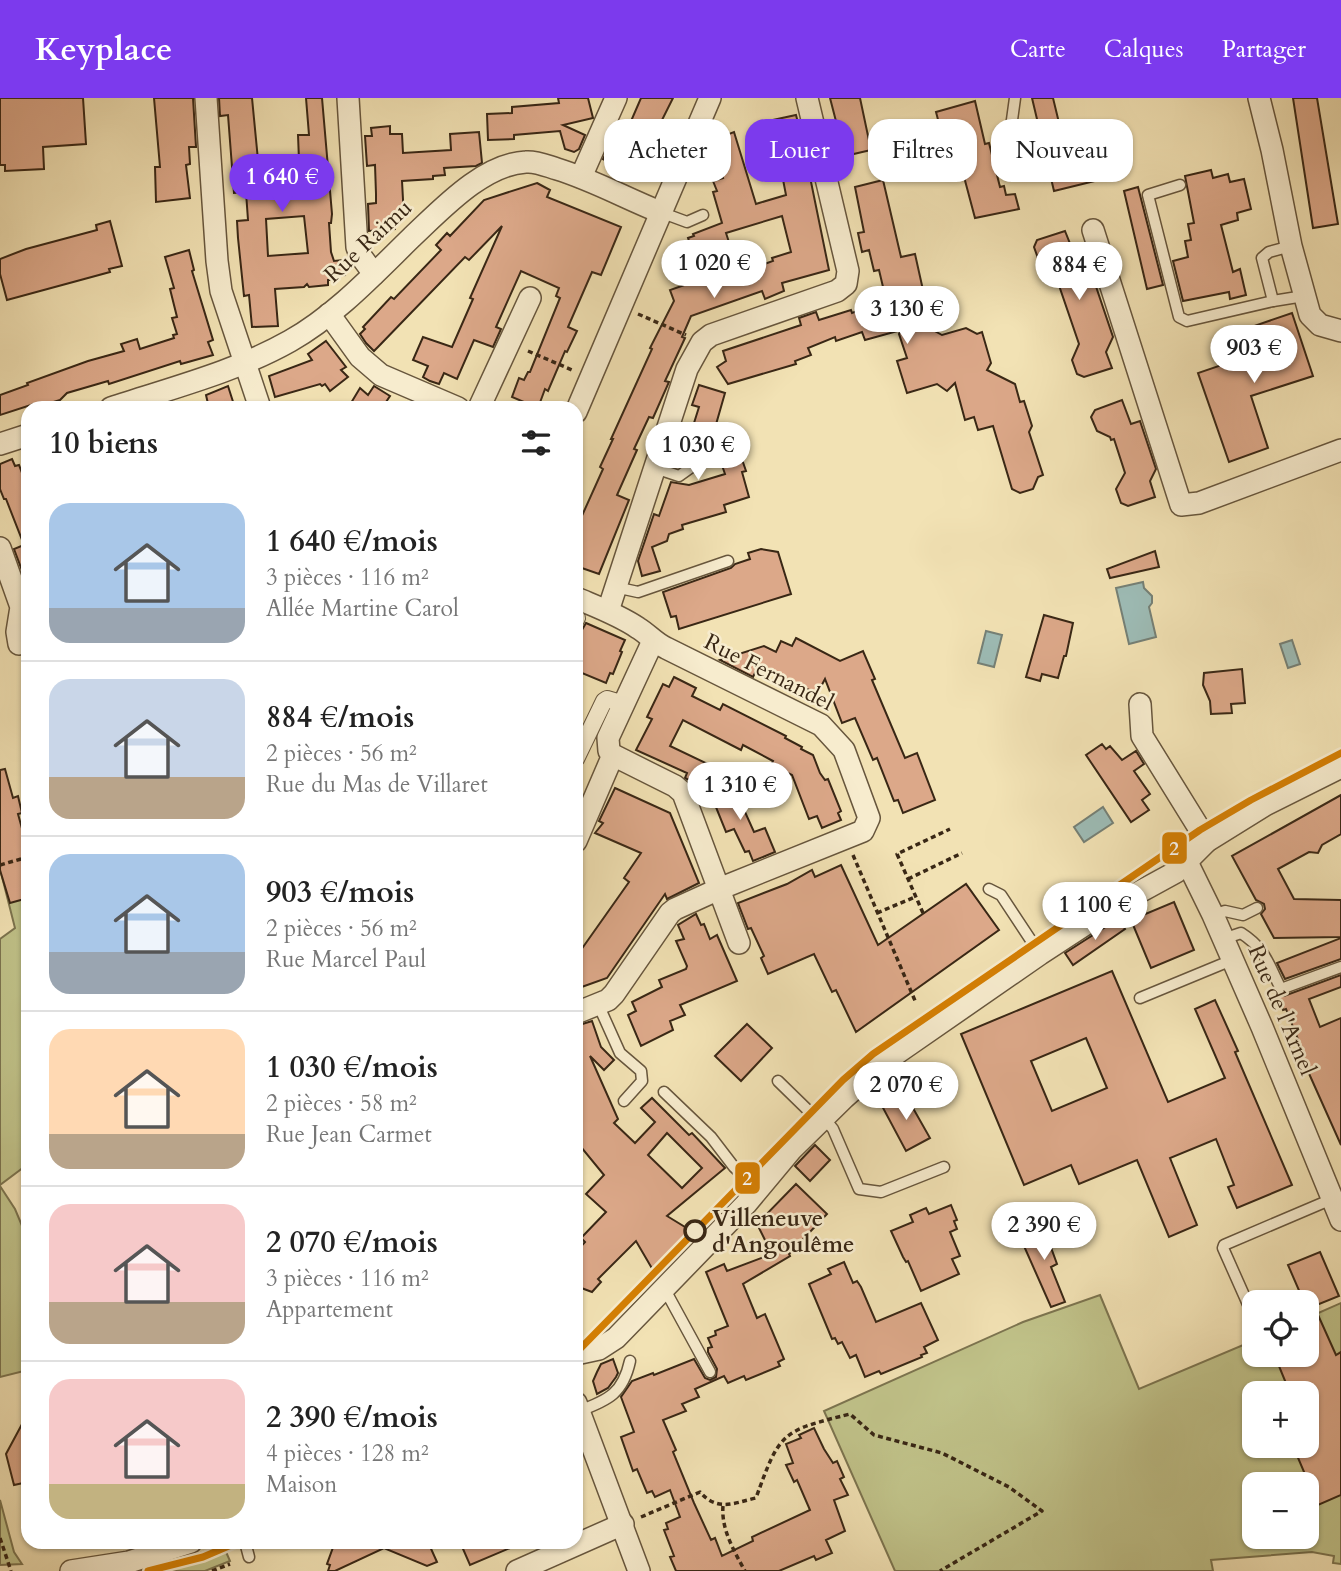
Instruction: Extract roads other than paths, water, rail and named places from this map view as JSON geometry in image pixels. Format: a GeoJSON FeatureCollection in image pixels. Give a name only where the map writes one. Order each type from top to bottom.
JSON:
{"type":"FeatureCollection","features":[{"type":"Feature","properties":{"kind":"street"},"geometry":{"type":"LineString","coordinates":[[206,98],[220,281],[258,401]]}},
{"type":"Feature","properties":{"kind":"street"},"geometry":{"type":"LineString","coordinates":[[348,98],[357,247],[374,274]]}},
{"type":"Feature","properties":{"kind":"street"},"geometry":{"type":"LineString","coordinates":[[581,177],[616,98]]}},
{"type":"Feature","properties":{"kind":"street"},"geometry":{"type":"LineString","coordinates":[[581,401],[710,98]]}},
{"type":"Feature","properties":{"kind":"street"},"geometry":{"type":"LineString","coordinates":[[608,611],[687,369],[701,343],[727,328],[837,291],[846,284],[848,271],[807,98]]}},
{"type":"Feature","properties":{"kind":"street"},"geometry":{"type":"LineString","coordinates":[[1259,98],[1291,246],[1310,315],[1320,325],[1341,331]]}},
{"type":"Feature","properties":{"kind":"street","name":"Rue Raimu"},"geometry":{"type":"LineString","coordinates":[[132,401],[246,363],[292,340],[328,314],[374,274],[453,198],[478,180],[509,166],[526,162],[539,163],[581,177],[660,212]]}},
{"type":"Feature","properties":{"kind":"street"},"geometry":{"type":"LineString","coordinates":[[1093,230],[1181,505],[1199,503],[1341,450]]}},
{"type":"Feature","properties":{"kind":"street"},"geometry":{"type":"LineString","coordinates":[[482,401],[530,298]]}},
{"type":"Feature","properties":{"kind":"street"},"geometry":{"type":"LineString","coordinates":[[328,314],[370,367],[381,375],[442,401]]}},
{"type":"Feature","properties":{"kind":"street"},"geometry":{"type":"LineString","coordinates":[[0,444],[21,437]]}},
{"type":"Feature","properties":{"kind":"street"},"geometry":{"type":"LineString","coordinates":[[0,548],[21,607],[16,643]]}},
{"type":"Feature","properties":{"kind":"street","name":"Rue Fernandel"},"geometry":{"type":"LineString","coordinates":[[583,612],[608,611],[642,629],[653,641],[821,725],[837,739],[844,750],[869,818],[863,831],[719,889],[670,913],[608,1000],[583,1010]]}},
{"type":"Feature","properties":{"kind":"street"},"geometry":{"type":"LineString","coordinates":[[653,641],[608,738],[609,751],[675,786],[683,793],[739,943]]}},
{"type":"Feature","properties":{"kind":"street"},"geometry":{"type":"LineString","coordinates":[[583,744],[604,701],[612,699],[624,704]]}},
{"type":"Feature","properties":{"kind":"street"},"geometry":{"type":"LineString","coordinates":[[1140,704],[1142,736],[1207,841]]}},
{"type":"Feature","properties":{"kind":"street"},"geometry":{"type":"LineString","coordinates":[[583,825],[614,755]]}},
{"type":"Feature","properties":{"kind":"street"},"geometry":{"type":"LineString","coordinates":[[583,1352],[599,1349],[615,1338],[746,1204],[822,1120],[895,1054],[1112,907],[1177,872],[1207,841],[1265,805],[1341,767]]}},
{"type":"Feature","properties":{"kind":"street","name":"Rue de l'Arnel"},"geometry":{"type":"LineString","coordinates":[[1187,862],[1213,915],[1341,1220]]}},
{"type":"Feature","properties":{"kind":"street"},"geometry":{"type":"LineString","coordinates":[[583,1422],[639,1571]]}},
{"type":"Feature","properties":{"kind":"street"},"geometry":{"type":"LineString","coordinates":[[583,1537],[623,1524]]}},
{"type":"Feature","properties":{"kind":"street"},"geometry":{"type":"LineString","coordinates":[[71,1571],[129,1562],[169,1549]]}},
{"type":"Feature","properties":{"kind":"street"},"geometry":{"type":"LineString","coordinates":[[517,1571],[559,1549]]}},
{"type":"Feature","properties":{"kind":"lane"},"geometry":{"type":"LineString","coordinates":[[1012,119],[1015,98]]}},
{"type":"Feature","properties":{"kind":"lane"},"geometry":{"type":"LineString","coordinates":[[1180,185],[1148,195],[1179,317],[1187,321],[1273,300],[1304,296]]}},
{"type":"Feature","properties":{"kind":"lane"},"geometry":{"type":"LineString","coordinates":[[660,212],[687,222],[703,215]]}},
{"type":"Feature","properties":{"kind":"lane"},"geometry":{"type":"LineString","coordinates":[[1273,300],[1262,258],[1269,252],[1291,246]]}},
{"type":"Feature","properties":{"kind":"lane"},"geometry":{"type":"LineString","coordinates":[[655,468],[679,476],[693,466]]}},
{"type":"Feature","properties":{"kind":"lane"},"geometry":{"type":"LineString","coordinates":[[614,587],[638,592],[728,561]]}},
{"type":"Feature","properties":{"kind":"lane"},"geometry":{"type":"LineString","coordinates":[[989,889],[1001,895],[1040,954]]}},
{"type":"Feature","properties":{"kind":"lane"},"geometry":{"type":"LineString","coordinates":[[1213,915],[1225,911],[1242,915],[1257,908]]}},
{"type":"Feature","properties":{"kind":"lane"},"geometry":{"type":"LineString","coordinates":[[1223,939],[1241,933],[1261,948],[1281,989],[1341,967]]}},
{"type":"Feature","properties":{"kind":"lane"},"geometry":{"type":"LineString","coordinates":[[1140,998],[1232,960]]}},
{"type":"Feature","properties":{"kind":"lane"},"geometry":{"type":"LineString","coordinates":[[598,1004],[620,1053],[641,1072],[642,1081],[624,1101]]}},
{"type":"Feature","properties":{"kind":"lane"},"geometry":{"type":"LineString","coordinates":[[778,1081],[833,1129],[859,1189],[881,1192],[944,1167]]}},
{"type":"Feature","properties":{"kind":"lane"},"geometry":{"type":"LineString","coordinates":[[664,1092],[711,1137],[734,1167],[757,1189]]}},
{"type":"Feature","properties":{"kind":"lane"},"geometry":{"type":"LineString","coordinates":[[1242,1291],[1224,1245],[1332,1199]]}},
{"type":"Feature","properties":{"kind":"lane"},"geometry":{"type":"LineString","coordinates":[[662,1290],[669,1297],[710,1372]]}},
{"type":"Feature","properties":{"kind":"lane"},"geometry":{"type":"LineString","coordinates":[[583,1406],[601,1403],[625,1381],[630,1361]]}},
{"type":"Feature","properties":{"kind":"lane"},"geometry":{"type":"LineString","coordinates":[[246,1549],[249,1557]]}},
{"type":"Feature","properties":{"kind":"water"},"geometry":{"type":"Polygon","coordinates":[[[1143,582],[1144,588],[1152,596],[1149,607],[1156,637],[1129,644],[1116,588],[1143,582]]]}},
{"type":"Feature","properties":{"kind":"water"},"geometry":{"type":"Polygon","coordinates":[[[986,631],[1002,635],[994,667],[978,663],[986,631]]]}},
{"type":"Feature","properties":{"kind":"water"},"geometry":{"type":"Polygon","coordinates":[[[1292,640],[1300,664],[1288,668],[1280,644],[1292,640]]]}},
{"type":"Feature","properties":{"kind":"water"},"geometry":{"type":"Polygon","coordinates":[[[1103,807],[1113,823],[1084,842],[1074,827],[1103,807]]]}},
{"type":"Feature","properties":{"kind":"tram line","name":"2"},"geometry":{"type":"LineString","coordinates":[[583,1346],[843,1080],[873,1054],[1200,830],[1341,753]]}},
{"type":"Feature","properties":{"kind":"tram line","name":"2"},"geometry":{"type":"LineString","coordinates":[[148,1571],[203,1557],[222,1549]]}},
{"type":"Feature","properties":{"kind":"place","name":"Villeneuve d'Angoulême"},"geometry":{"type":"Point","coordinates":[695,1231]}}]}
